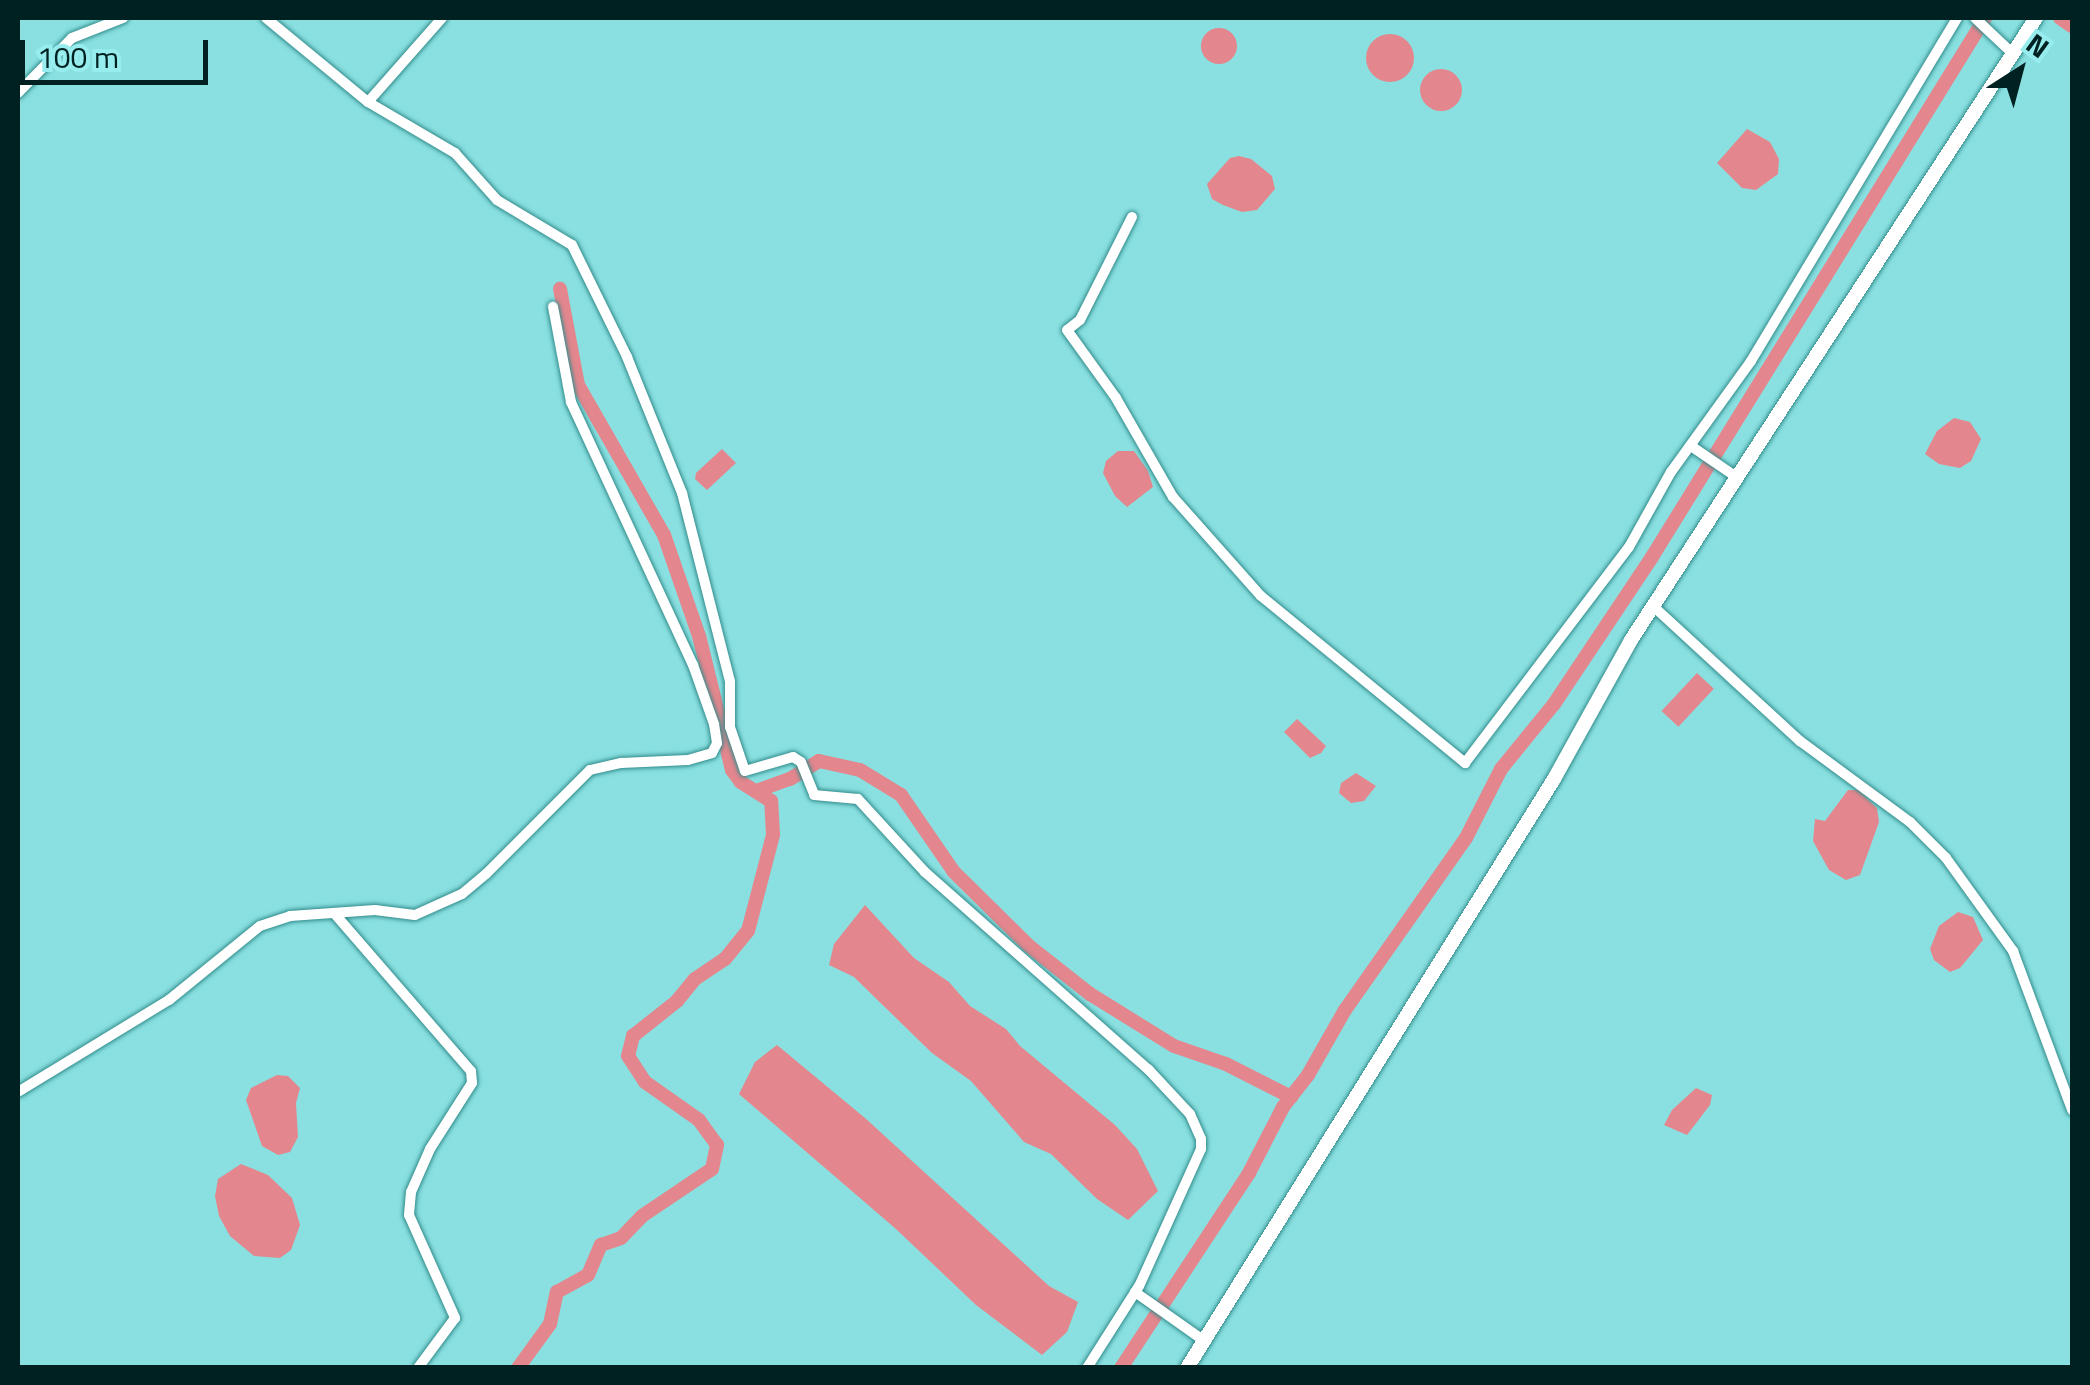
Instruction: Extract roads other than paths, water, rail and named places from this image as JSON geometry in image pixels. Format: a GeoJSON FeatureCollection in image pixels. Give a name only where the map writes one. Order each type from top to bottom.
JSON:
{"type":"FeatureCollection","features":[{"type":"Feature","properties":{"kind":"street"},"geometry":{"type":"LineString","coordinates":[[18,92],[72,38],[123,18]]}},
{"type":"Feature","properties":{"kind":"street"},"geometry":{"type":"LineString","coordinates":[[266,18],[368,102],[454,153],[497,200],[572,244],[627,357],[682,493],[730,681],[728,716],[740,766],[752,772],[793,757],[801,762],[814,795],[858,799],[925,872],[1148,1069],[1190,1114],[1202,1139],[1201,1149],[1138,1294],[1088,1368]]}},
{"type":"Feature","properties":{"kind":"street"},"geometry":{"type":"LineString","coordinates":[[368,102],[442,18]]}},
{"type":"Feature","properties":{"kind":"street"},"geometry":{"type":"LineString","coordinates":[[1132,217],[1080,320],[1067,330],[1116,398],[1173,497],[1261,596],[1465,763],[1608,576],[1751,361],[1957,18]]}},
{"type":"Feature","properties":{"kind":"street"},"geometry":{"type":"LineString","coordinates":[[1975,18],[2012,53]]}},
{"type":"Feature","properties":{"kind":"street"},"geometry":{"type":"LineString","coordinates":[[1187,1368],[1554,779],[1652,606],[2033,22]]}},
{"type":"Feature","properties":{"kind":"street"},"geometry":{"type":"LineString","coordinates":[[18,1092],[169,1000],[260,926],[274,919],[376,910],[416,915],[462,894],[486,874],[590,770],[620,762],[703,758],[716,748],[714,724],[693,665],[571,402],[553,307]]}},
{"type":"Feature","properties":{"kind":"street"},"geometry":{"type":"LineString","coordinates":[[1691,446],[1735,476]]}},
{"type":"Feature","properties":{"kind":"street"},"geometry":{"type":"LineString","coordinates":[[1652,606],[1800,741],[1910,822],[1946,858],[2012,950],[2072,1110]]}},
{"type":"Feature","properties":{"kind":"street"},"geometry":{"type":"LineString","coordinates":[[334,913],[472,1070],[472,1083],[430,1148],[411,1192],[409,1215],[455,1318],[418,1368]]}},
{"type":"Feature","properties":{"kind":"street"},"geometry":{"type":"LineString","coordinates":[[1138,1294],[1204,1340]]}},
{"type":"Feature","properties":{"kind":"waterway"},"geometry":{"type":"LineString","coordinates":[[1121,1368],[1249,1173],[1283,1107],[1308,1075],[1345,1010],[1466,838],[1501,769],[1554,704],[1652,557],[1985,18]]}},
{"type":"Feature","properties":{"kind":"waterway"},"geometry":{"type":"LineString","coordinates":[[2060,18],[2072,26]]}},
{"type":"Feature","properties":{"kind":"waterway"},"geometry":{"type":"LineString","coordinates":[[518,1368],[550,1324],[557,1292],[588,1275],[601,1245],[621,1238],[642,1216],[712,1169],[717,1145],[699,1120],[645,1082],[628,1056],[633,1036],[677,1001],[695,979],[725,959],[748,931],[773,835],[771,801],[741,782],[732,770],[699,636],[664,535],[578,385],[560,289]]}},
{"type":"Feature","properties":{"kind":"waterway"},"geometry":{"type":"LineString","coordinates":[[759,790],[790,779],[819,761],[860,770],[901,795],[954,872],[1029,946],[1090,994],[1174,1046],[1226,1064],[1291,1097]]}}]}
